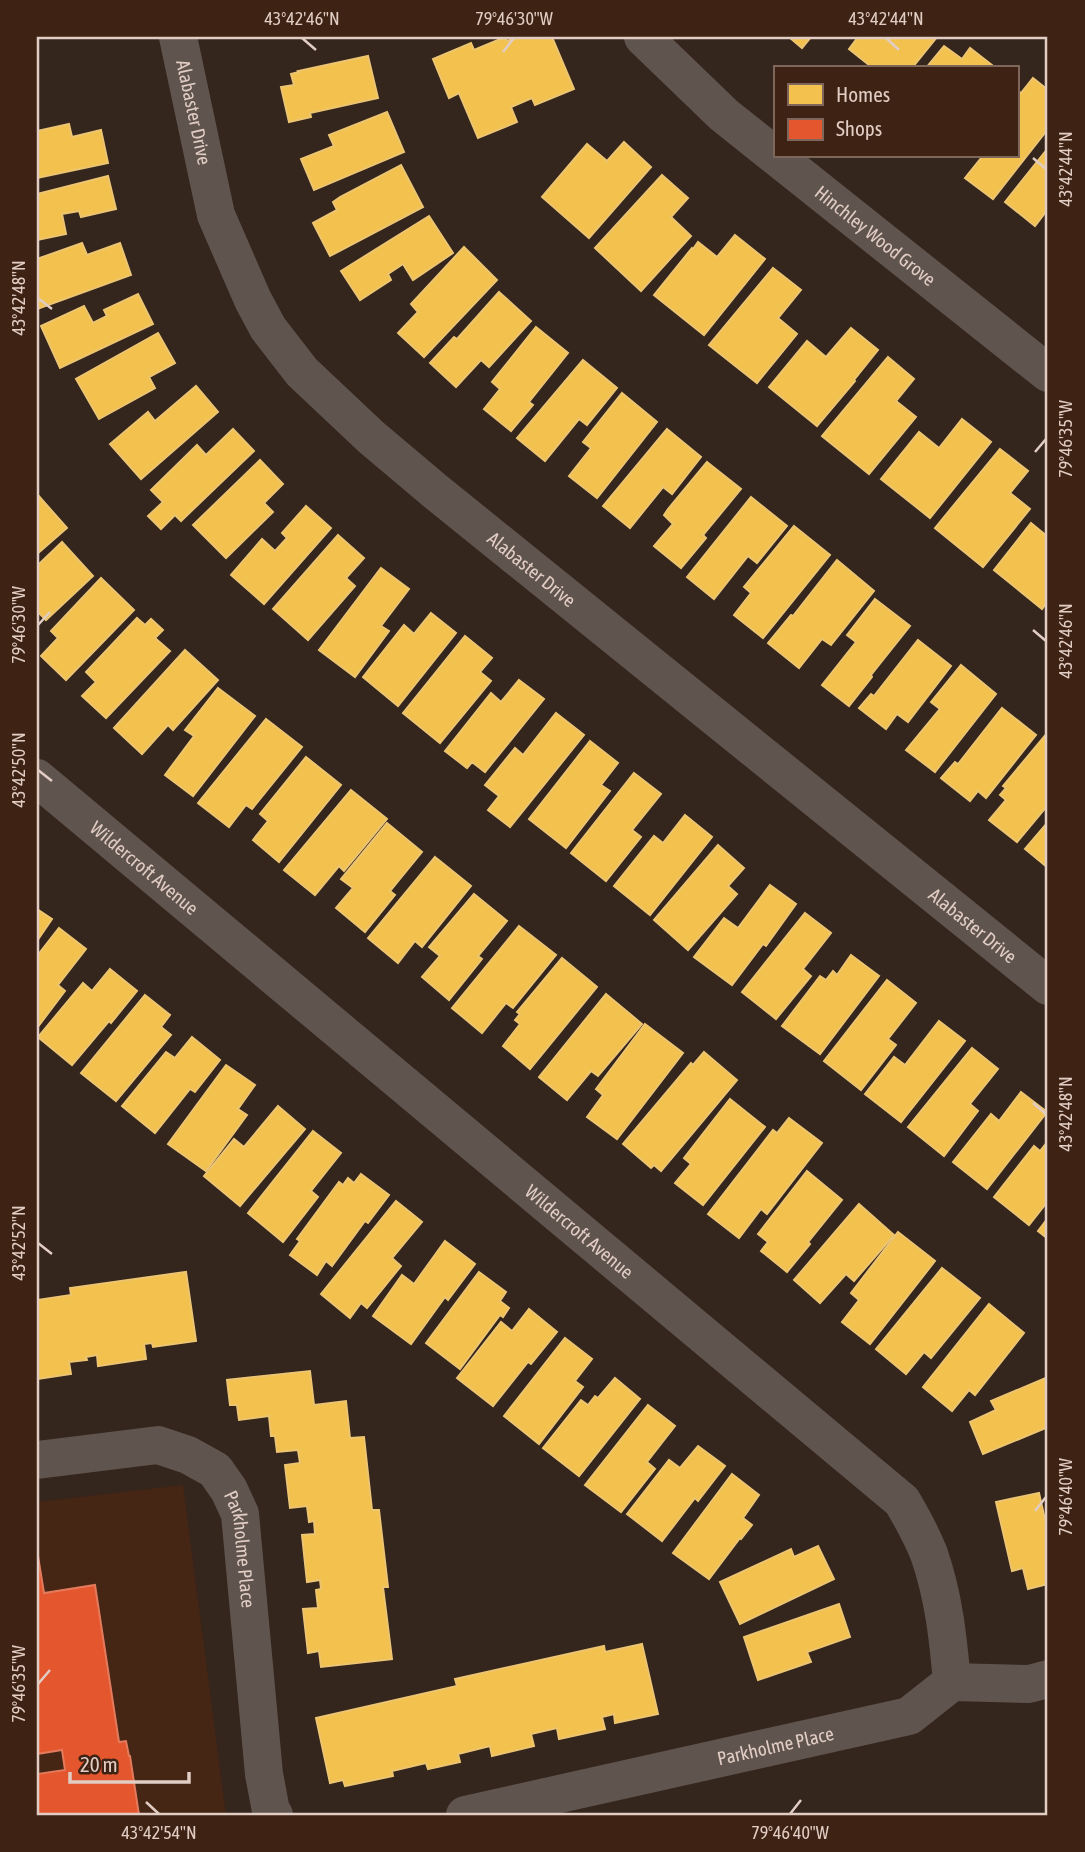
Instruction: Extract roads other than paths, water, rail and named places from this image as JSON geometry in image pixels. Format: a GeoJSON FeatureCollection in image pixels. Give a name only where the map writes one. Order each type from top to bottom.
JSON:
{"type":"FeatureCollection","features":[{"type":"Feature","properties":{"kind":"street","name":"Alabaster Drive"},"geometry":{"type":"LineString","coordinates":[[178,37],[216,215],[263,319],[302,372],[371,437],[435,491],[1048,986]]}},
{"type":"Feature","properties":{"kind":"street","name":"Hinchley Wood Grove"},"geometry":{"type":"LineString","coordinates":[[643,37],[724,115],[774,155]]}},
{"type":"Feature","properties":{"kind":"street","name":"Hinchley Wood Grove"},"geometry":{"type":"LineString","coordinates":[[778,158],[1048,373]]}},
{"type":"Feature","properties":{"kind":"street","name":"Wildercroft Avenue"},"geometry":{"type":"LineString","coordinates":[[37,778],[902,1501],[928,1553],[940,1594],[947,1623],[952,1682]]}},
{"type":"Feature","properties":{"kind":"street","name":"Parkholme Place"},"geometry":{"type":"LineString","coordinates":[[37,1460],[158,1445],[188,1455],[215,1470],[229,1490],[240,1514],[264,1774],[274,1815]]}},
{"type":"Feature","properties":{"kind":"street"},"geometry":{"type":"LineString","coordinates":[[952,1682],[1029,1684],[1048,1679]]}},
{"type":"Feature","properties":{"kind":"street","name":"Parkholme Place"},"geometry":{"type":"LineString","coordinates":[[465,1815],[909,1716],[952,1682]]}}]}
